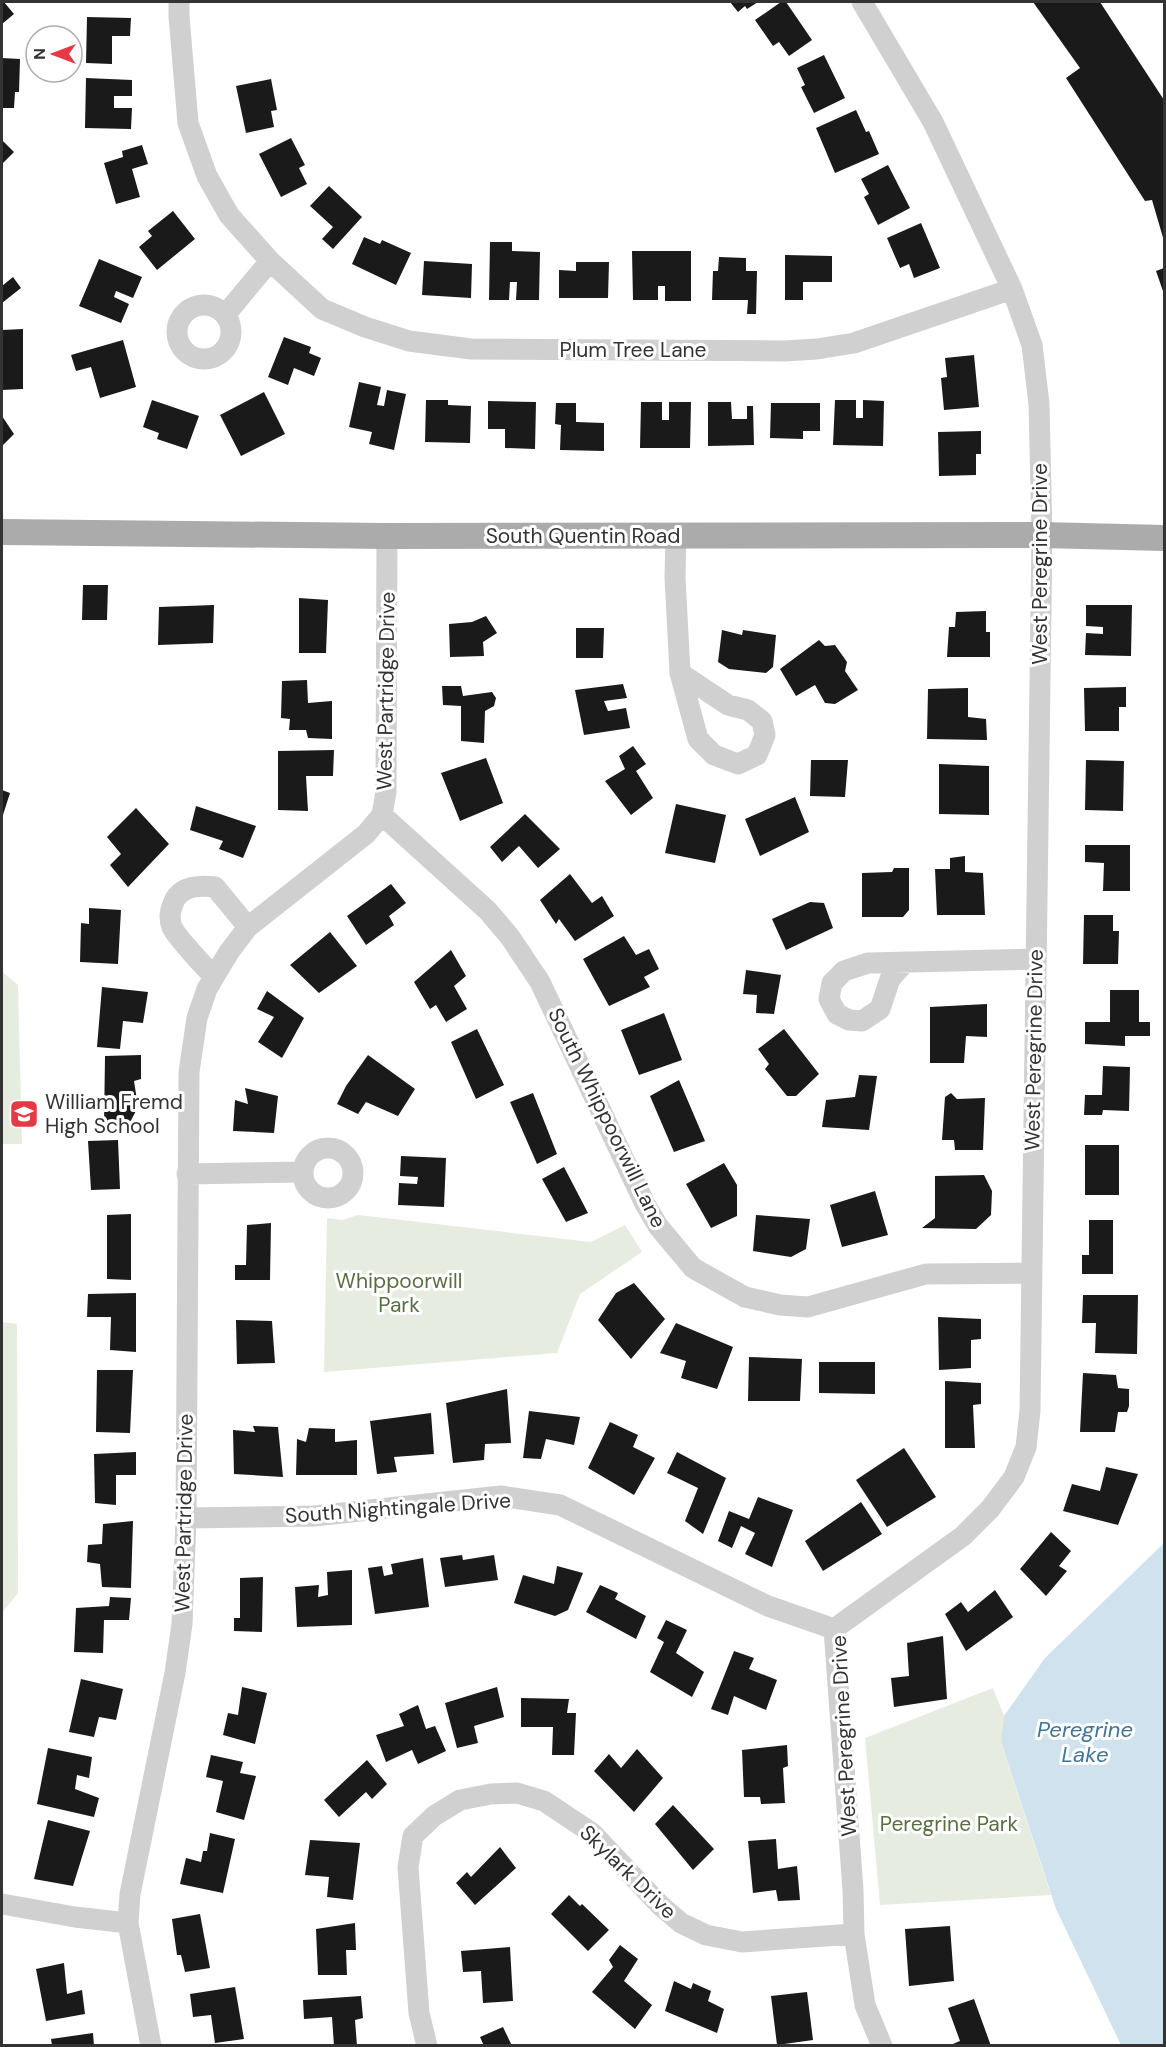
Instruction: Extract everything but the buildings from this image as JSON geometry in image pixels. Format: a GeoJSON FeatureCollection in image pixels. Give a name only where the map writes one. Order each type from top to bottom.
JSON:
{"type":"FeatureCollection","features":[{"type":"Feature","properties":{"kind":"main road","name":"South Quentin Road"},"geometry":{"type":"LineString","coordinates":[[2,532],[387,536],[1042,535],[1164,538]]}},
{"type":"Feature","properties":{"kind":"street","name":"Plum Tree Lane"},"geometry":{"type":"LineString","coordinates":[[179,2],[188,123],[207,176],[229,215],[270,261],[322,309],[365,327],[410,341],[471,349],[784,351],[854,343],[1012,289]]}},
{"type":"Feature","properties":{"kind":"street","name":"West Peregrine Drive"},"geometry":{"type":"LineString","coordinates":[[862,2],[933,122],[1012,289],[1032,345],[1039,404],[1042,535],[1030,1411],[1026,1447],[1014,1477],[990,1509],[963,1536],[834,1629],[853,1890],[854,1934],[865,2005],[882,2046]]}},
{"type":"Feature","properties":{"kind":"street"},"geometry":{"type":"LineString","coordinates":[[225,315],[270,261]]}},
{"type":"Feature","properties":{"kind":"street","name":"West Partridge Drive"},"geometry":{"type":"LineString","coordinates":[[151,2046],[128,1923],[130,1894],[173,1685],[182,1624],[186,1518],[187,1174],[191,1052],[197,1018],[207,989],[228,952],[248,927],[366,834],[382,815],[386,792],[387,536]]}},
{"type":"Feature","properties":{"kind":"street"},"geometry":{"type":"LineString","coordinates":[[675,536],[680,673],[698,739],[714,755],[738,764],[757,755],[765,735],[762,721],[748,710],[728,705],[680,673]]}},
{"type":"Feature","properties":{"kind":"street","name":"South Whippoorwill Lane"},"geometry":{"type":"LineString","coordinates":[[382,815],[488,911],[510,937],[540,982],[645,1204],[658,1226],[693,1268],[745,1296],[780,1305],[808,1307],[926,1274],[1032,1273]]}},
{"type":"Feature","properties":{"kind":"street"},"geometry":{"type":"LineString","coordinates":[[214,977],[172,927],[170,912],[176,896],[185,889],[202,885],[215,887],[248,927]]}},
{"type":"Feature","properties":{"kind":"street"},"geometry":{"type":"LineString","coordinates":[[905,962],[1035,959]]}},
{"type":"Feature","properties":{"kind":"street"},"geometry":{"type":"LineString","coordinates":[[187,1174],[303,1172]]}},
{"type":"Feature","properties":{"kind":"street","name":"South Nightingale Drive"},"geometry":{"type":"LineString","coordinates":[[186,1518],[315,1516],[501,1496],[535,1500],[560,1505],[768,1606],[834,1629]]}},
{"type":"Feature","properties":{"kind":"street","name":"Skylark Drive"},"geometry":{"type":"LineString","coordinates":[[427,2046],[418,2013],[408,1867],[413,1836],[434,1816],[460,1800],[491,1794],[517,1793],[544,1801],[592,1833],[661,1906],[681,1923],[706,1935],[742,1942],[854,1934]]}},
{"type":"Feature","properties":{"kind":"street"},"geometry":{"type":"LineString","coordinates":[[2,1904],[75,1917],[128,1923]]}},
{"type":"Feature","properties":{"kind":"green space"},"geometry":{"type":"Polygon","coordinates":[[[2,972],[18,985],[22,1144],[2,1144],[2,972]]]}},
{"type":"Feature","properties":{"kind":"green space","name":"Whippoorwill Park"},"geometry":{"type":"Polygon","coordinates":[[[358,1215],[591,1242],[625,1225],[642,1252],[580,1294],[557,1353],[324,1372],[327,1218],[342,1220],[358,1215]]]}},
{"type":"Feature","properties":{"kind":"green space"},"geometry":{"type":"Polygon","coordinates":[[[2,1322],[17,1324],[18,1593],[2,1613],[2,1322]]]}},
{"type":"Feature","properties":{"kind":"green space","name":"Peregrine Park"},"geometry":{"type":"Polygon","coordinates":[[[993,1688],[1004,1716],[1001,1743],[1051,1895],[880,1905],[865,1738],[993,1688]]]}},
{"type":"Feature","properties":{"kind":"water","name":"Peregrine Lake"},"geometry":{"type":"Polygon","coordinates":[[[1164,1543],[1164,2045],[1121,2045],[1056,1909],[1001,1742],[1004,1716],[1045,1658],[1164,1543]]]}},
{"type":"Feature","properties":{"kind":"place","name":"William Fremd High School"},"geometry":{"type":"Point","coordinates":[24,1114]}}]}
